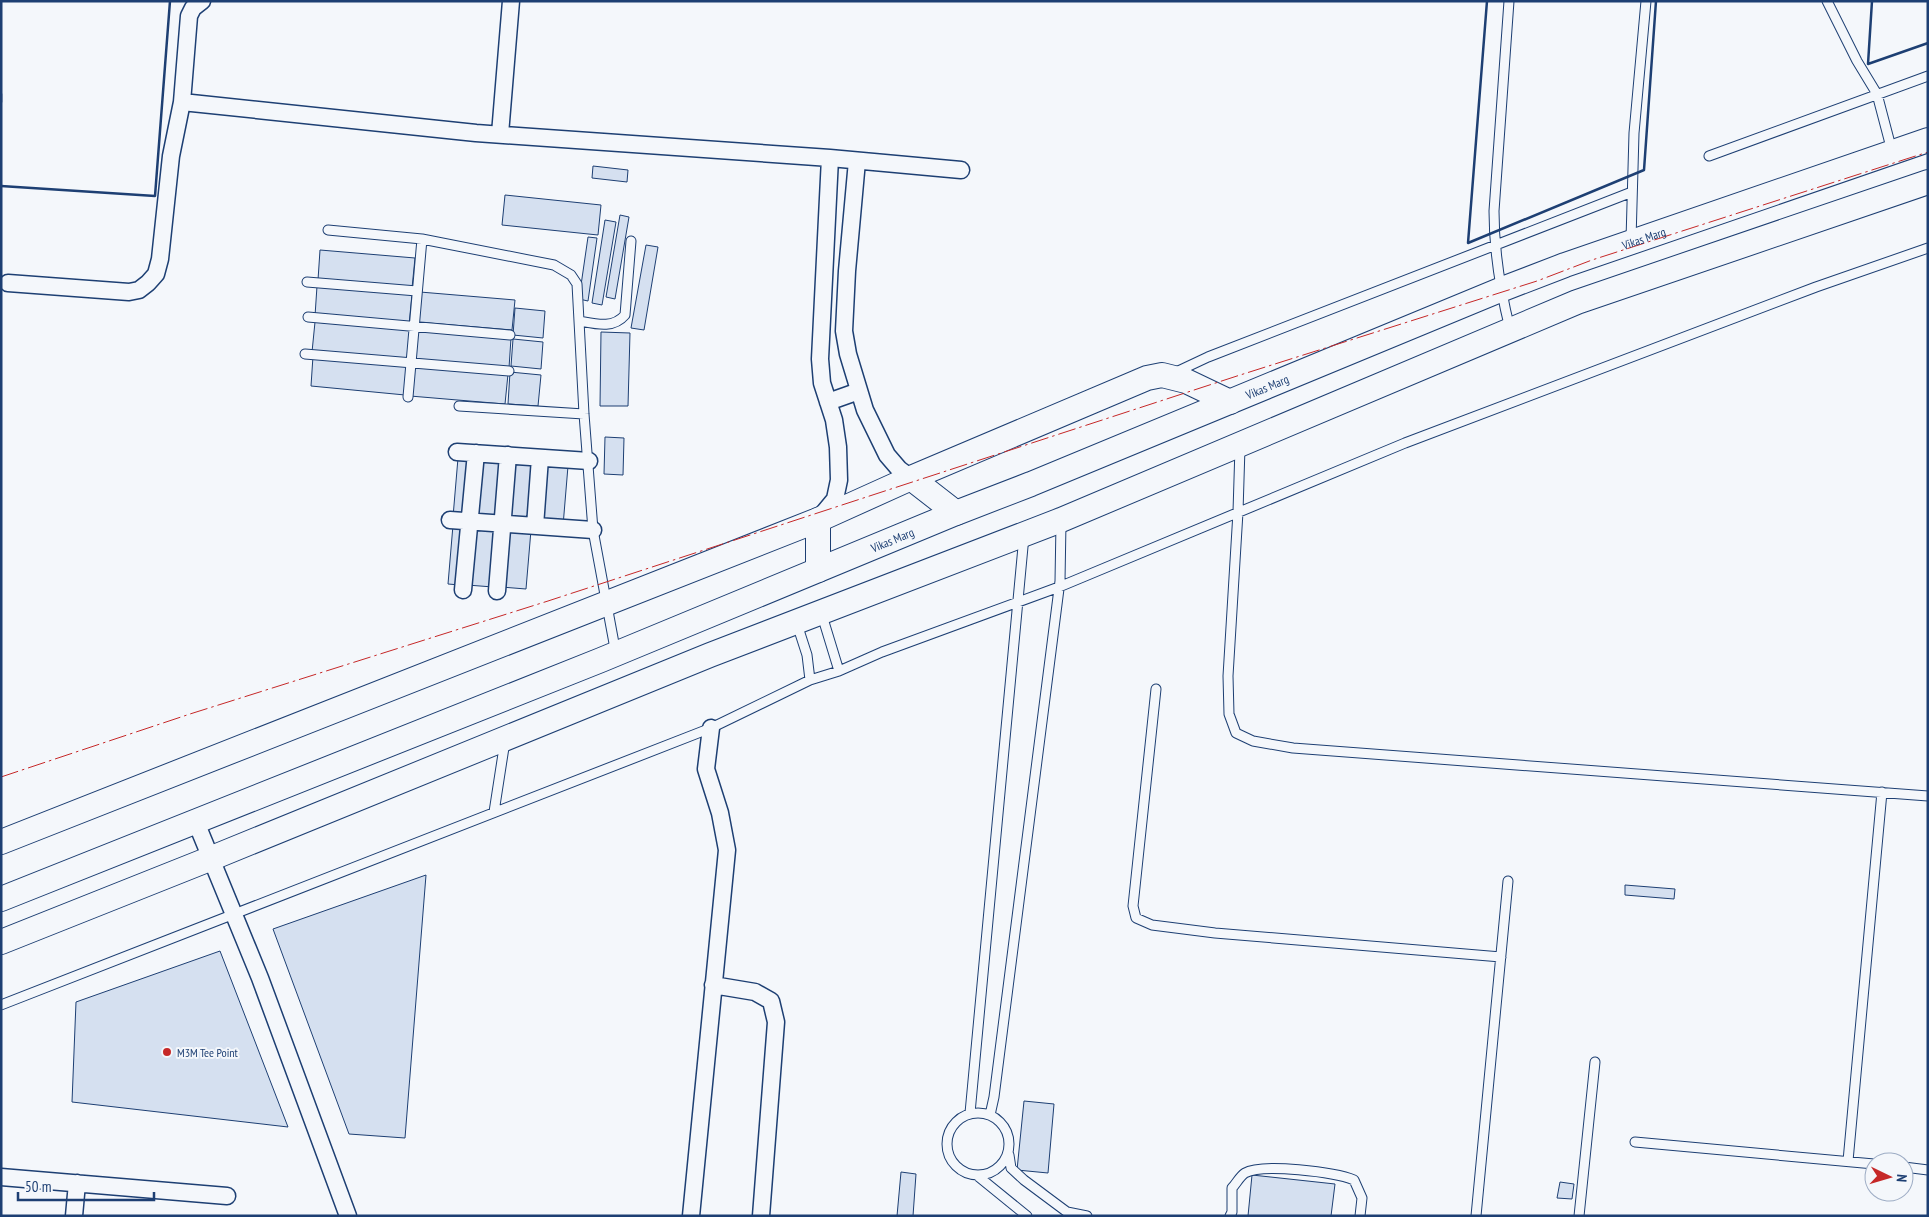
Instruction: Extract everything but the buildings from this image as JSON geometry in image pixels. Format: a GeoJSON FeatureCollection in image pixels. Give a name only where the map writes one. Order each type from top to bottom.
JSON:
{"type":"FeatureCollection","features":[{"type":"Feature","properties":{"kind":"main road","name":"Vikas Marg"},"geometry":{"type":"LineString","coordinates":[[1,899],[616,654],[862,553],[956,512],[1031,484],[1500,290],[1630,242],[1928,140]]}},
{"type":"Feature","properties":{"kind":"main road"},"geometry":{"type":"LineString","coordinates":[[1,942],[796,621],[1061,520],[1577,302],[1928,182]]}},
{"type":"Feature","properties":{"kind":"main road"},"geometry":{"type":"LineString","coordinates":[[1,842],[818,520],[911,478],[1147,378],[1162,375],[1186,381],[1230,402]]}},
{"type":"Feature","properties":{"kind":"main road"},"geometry":{"type":"LineString","coordinates":[[911,478],[956,512]]}},
{"type":"Feature","properties":{"kind":"main road"},"geometry":{"type":"LineString","coordinates":[[818,520],[818,570]]}},
{"type":"Feature","properties":{"kind":"street"},"geometry":{"type":"LineString","coordinates":[[8,283],[128,292],[139,290],[156,274],[160,259],[167,206],[171,156],[182,102],[189,16],[193,8],[202,1]]}},
{"type":"Feature","properties":{"kind":"street"},"geometry":{"type":"LineString","coordinates":[[500,134],[511,1]]}},
{"type":"Feature","properties":{"kind":"street"},"geometry":{"type":"LineString","coordinates":[[182,102],[476,133],[830,158],[961,170]]}},
{"type":"Feature","properties":{"kind":"street"},"geometry":{"type":"LineString","coordinates":[[818,520],[834,499],[839,480],[838,447],[834,420],[822,383],[820,359],[830,158]]}},
{"type":"Feature","properties":{"kind":"street"},"geometry":{"type":"LineString","coordinates":[[857,161],[847,271],[844,330],[848,354],[865,410],[887,455],[899,469],[911,478]]}},
{"type":"Feature","properties":{"kind":"street"},"geometry":{"type":"LineString","coordinates":[[828,402],[859,391]]}},
{"type":"Feature","properties":{"kind":"street"},"geometry":{"type":"LineString","coordinates":[[457,452],[589,461]]}},
{"type":"Feature","properties":{"kind":"street"},"geometry":{"type":"LineString","coordinates":[[463,590],[476,453]]}},
{"type":"Feature","properties":{"kind":"street"},"geometry":{"type":"LineString","coordinates":[[497,591],[508,455]]}},
{"type":"Feature","properties":{"kind":"street"},"geometry":{"type":"LineString","coordinates":[[535,526],[540,458]]}},
{"type":"Feature","properties":{"kind":"street"},"geometry":{"type":"LineString","coordinates":[[450,520],[593,530]]}},
{"type":"Feature","properties":{"kind":"street"},"geometry":{"type":"LineString","coordinates":[[691,1216],[726,850],[720,813],[706,769],[711,728]]}},
{"type":"Feature","properties":{"kind":"street"},"geometry":{"type":"LineString","coordinates":[[196,822],[260,978],[348,1216]]}},
{"type":"Feature","properties":{"kind":"street"},"geometry":{"type":"LineString","coordinates":[[713,985],[755,992],[772,1001],[776,1022],[761,1216]]}},
{"type":"Feature","properties":{"kind":"street"},"geometry":{"type":"LineString","coordinates":[[1,1177],[227,1196]]}},
{"type":"Feature","properties":{"kind":"street"},"geometry":{"type":"LineString","coordinates":[[74,1216],[77,1183]]}},
{"type":"Feature","properties":{"kind":"lane"},"geometry":{"type":"LineString","coordinates":[[1510,1],[1494,211],[1494,244],[1500,290],[1511,330]]}},
{"type":"Feature","properties":{"kind":"lane"},"geometry":{"type":"LineString","coordinates":[[1630,242],[1634,133],[1646,1]]}},
{"type":"Feature","properties":{"kind":"lane"},"geometry":{"type":"LineString","coordinates":[[1827,1],[1857,61],[1877,94],[1892,152]]}},
{"type":"Feature","properties":{"kind":"lane"},"geometry":{"type":"LineString","coordinates":[[1709,156],[1928,76]]}},
{"type":"Feature","properties":{"kind":"lane"},"geometry":{"type":"LineString","coordinates":[[1168,376],[1208,357],[1494,244],[1632,192]]}},
{"type":"Feature","properties":{"kind":"lane"},"geometry":{"type":"LineString","coordinates":[[328,230],[422,239],[554,265],[571,275],[577,284],[593,530],[616,654]]}},
{"type":"Feature","properties":{"kind":"lane"},"geometry":{"type":"LineString","coordinates":[[408,397],[422,239]]}},
{"type":"Feature","properties":{"kind":"lane"},"geometry":{"type":"LineString","coordinates":[[579,321],[607,324],[619,322],[625,314],[631,241]]}},
{"type":"Feature","properties":{"kind":"lane"},"geometry":{"type":"LineString","coordinates":[[1,1005],[711,728],[810,680],[839,671],[882,652],[1059,587],[1405,442],[1816,287],[1928,248]]}},
{"type":"Feature","properties":{"kind":"lane"},"geometry":{"type":"LineString","coordinates":[[307,282],[417,291]]}},
{"type":"Feature","properties":{"kind":"lane"},"geometry":{"type":"LineString","coordinates":[[308,317],[510,335]]}},
{"type":"Feature","properties":{"kind":"lane"},"geometry":{"type":"LineString","coordinates":[[305,354],[509,371]]}},
{"type":"Feature","properties":{"kind":"lane"},"geometry":{"type":"LineString","coordinates":[[459,406],[584,414]]}},
{"type":"Feature","properties":{"kind":"lane"},"geometry":{"type":"LineString","coordinates":[[1240,444],[1238,512],[1228,676],[1228,714],[1236,733],[1253,741],[1293,748],[1928,796]]}},
{"type":"Feature","properties":{"kind":"lane"},"geometry":{"type":"LineString","coordinates":[[990,1115],[1059,587],[1061,520]]}},
{"type":"Feature","properties":{"kind":"lane"},"geometry":{"type":"LineString","coordinates":[[970,1113],[1024,534]]}},
{"type":"Feature","properties":{"kind":"lane"},"geometry":{"type":"LineString","coordinates":[[821,612],[839,671]]}},
{"type":"Feature","properties":{"kind":"lane"},"geometry":{"type":"LineString","coordinates":[[796,621],[807,655],[810,680]]}},
{"type":"Feature","properties":{"kind":"lane"},"geometry":{"type":"LineString","coordinates":[[1156,689],[1133,906],[1136,918],[1152,926],[1215,933],[1501,957]]}},
{"type":"Feature","properties":{"kind":"lane"},"geometry":{"type":"LineString","coordinates":[[494,812],[505,738]]}},
{"type":"Feature","properties":{"kind":"lane"},"geometry":{"type":"LineString","coordinates":[[1848,1161],[1882,792]]}},
{"type":"Feature","properties":{"kind":"lane"},"geometry":{"type":"LineString","coordinates":[[1476,1216],[1508,881]]}},
{"type":"Feature","properties":{"kind":"lane"},"geometry":{"type":"LineString","coordinates":[[1579,1216],[1596,1062]]}},
{"type":"Feature","properties":{"kind":"lane"},"geometry":{"type":"LineString","coordinates":[[1026,1216],[979,1176],[962,1172],[949,1158],[947,1139],[955,1123],[970,1113],[990,1115],[1003,1124],[1010,1139],[1008,1155],[1011,1168],[1024,1180],[1067,1212],[1087,1216]]}},
{"type":"Feature","properties":{"kind":"lane"},"geometry":{"type":"LineString","coordinates":[[1635,1142],[1864,1163]]}},
{"type":"Feature","properties":{"kind":"lane"},"geometry":{"type":"LineString","coordinates":[[979,1176],[997,1170],[1008,1155]]}},
{"type":"Feature","properties":{"kind":"lane"},"geometry":{"type":"LineString","coordinates":[[1230,1216],[1232,1212],[1232,1188],[1245,1173],[1266,1168],[1341,1175],[1354,1180],[1362,1198],[1360,1216]]}},
{"type":"Feature","properties":{"kind":"lane"},"geometry":{"type":"LineString","coordinates":[[1914,1168],[1928,1170]]}},
{"type":"Feature","properties":{"kind":"wall"},"geometry":{"type":"LineString","coordinates":[[1,186],[155,196],[170,1]]}},
{"type":"Feature","properties":{"kind":"wall"},"geometry":{"type":"LineString","coordinates":[[1487,1],[1468,243],[1644,170],[1656,1]]}},
{"type":"Feature","properties":{"kind":"wall"},"geometry":{"type":"LineString","coordinates":[[1872,1],[1868,64],[1928,43]]}},
{"type":"Feature","properties":{"kind":"wall"},"geometry":{"type":"LineString","coordinates":[[1,94],[1,102]]}},
{"type":"Feature","properties":{"kind":"power"},"geometry":{"type":"LineString","coordinates":[[1,777],[190,714],[548,601],[1237,376],[1537,281],[1592,260],[1928,152]]}},
{"type":"Feature","properties":{"kind":"place","name":"M3M Tee Point"},"geometry":{"type":"Point","coordinates":[167,1052]}}]}
